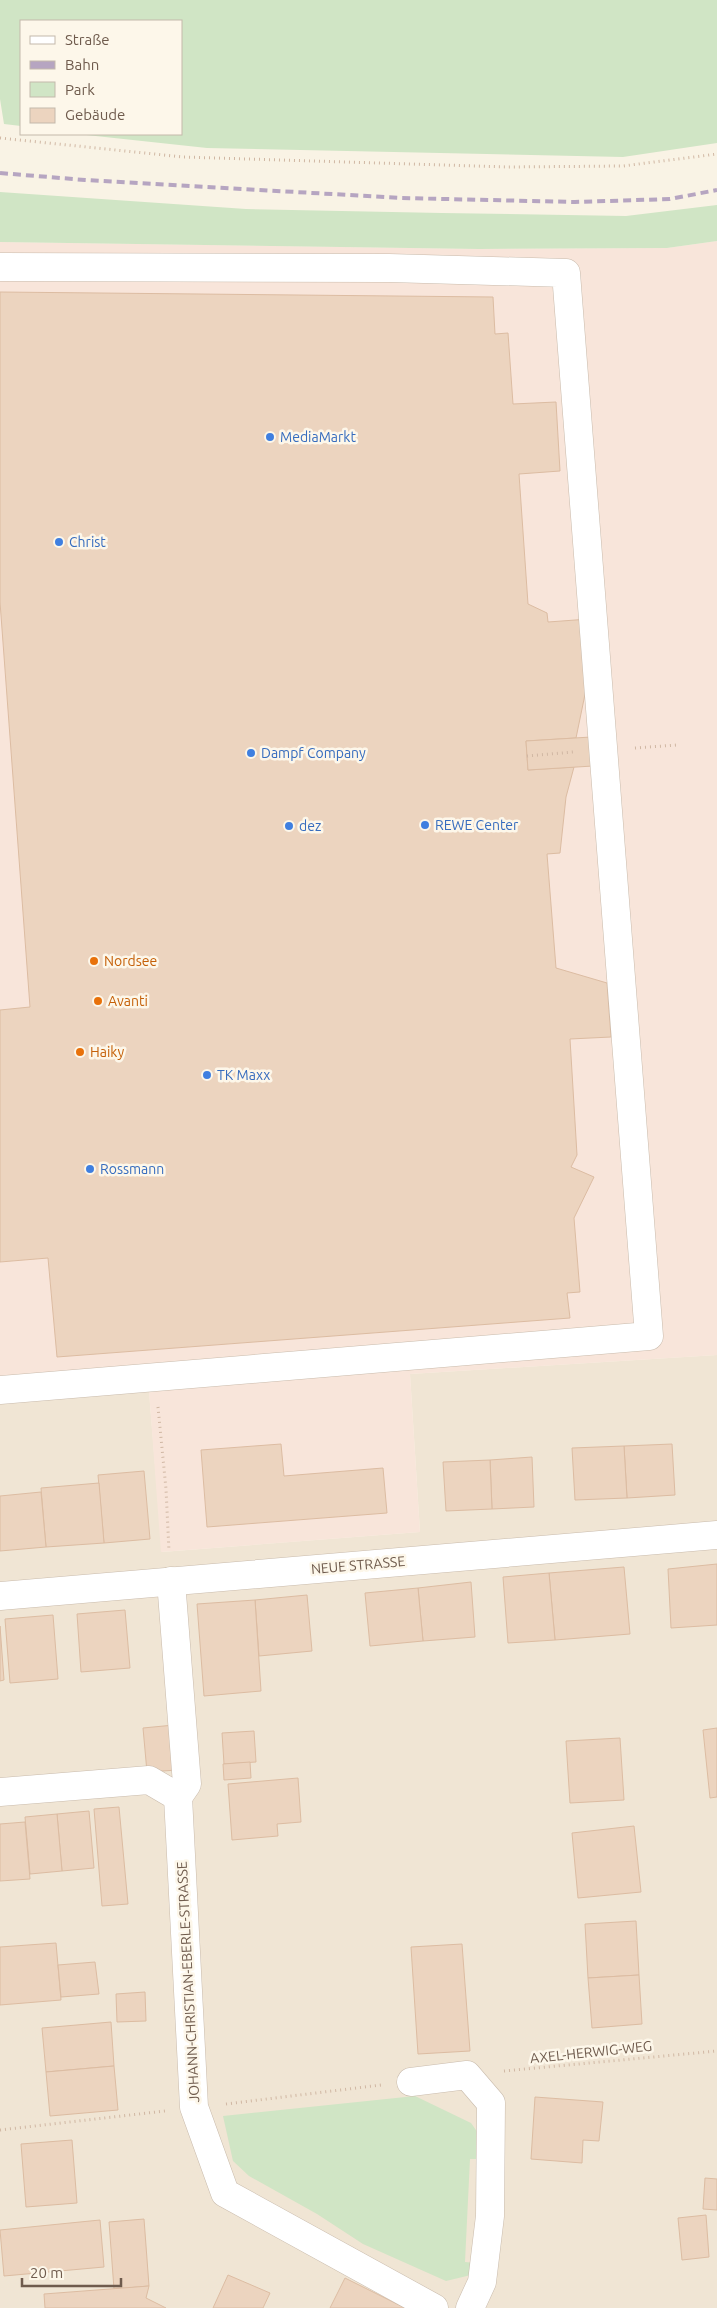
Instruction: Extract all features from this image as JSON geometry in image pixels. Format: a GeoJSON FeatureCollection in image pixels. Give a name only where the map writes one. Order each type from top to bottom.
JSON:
{"type":"FeatureCollection","features":[{"type":"Feature","properties":{"kind":"street"},"geometry":{"type":"LineString","coordinates":[[0,267],[379,268],[566,272],[649,1336],[0,1390]]}},
{"type":"Feature","properties":{"kind":"street","name":"NEUE STRASSE"},"geometry":{"type":"LineString","coordinates":[[0,1596],[717,1535]]}},
{"type":"Feature","properties":{"kind":"street"},"geometry":{"type":"LineString","coordinates":[[0,1792],[149,1780],[178,1797],[187,1784],[171,1581]]}},
{"type":"Feature","properties":{"kind":"street","name":"JOHANN-CHRISTIAN-EBERLE-STRASSE"},"geometry":{"type":"LineString","coordinates":[[178,1797],[194,2107],[225,2193],[434,2308]]}},
{"type":"Feature","properties":{"kind":"street"},"geometry":{"type":"LineString","coordinates":[[411,2082],[467,2075],[491,2103],[490,2216],[482,2282],[470,2308]]}},
{"type":"Feature","properties":{"kind":"path"},"geometry":{"type":"LineString","coordinates":[[0,138],[183,157],[508,166],[623,166],[717,154]]}},
{"type":"Feature","properties":{"kind":"path"},"geometry":{"type":"LineString","coordinates":[[156,1377],[166,1489],[171,1581]]}},
{"type":"Feature","properties":{"kind":"path","name":"AXEL-HERWIG-WEG"},"geometry":{"type":"LineString","coordinates":[[467,2075],[717,2051]]}},
{"type":"Feature","properties":{"kind":"shaded area","name":"dez"},"geometry":{"type":"Polygon","coordinates":[[[717,241],[717,1355],[410,1374],[420,1532],[161,1552],[149,1391],[0,1403],[0,242],[479,249],[667,248],[717,241]]]}},
{"type":"Feature","properties":{"kind":"shaded area"},"geometry":{"type":"Polygon","coordinates":[[[717,1355],[717,2308],[0,2308],[0,1403],[149,1391],[162,1552],[420,1532],[410,1374],[717,1355]]]}},
{"type":"Feature","properties":{"kind":"green space"},"geometry":{"type":"Polygon","coordinates":[[[0,0],[717,0],[717,143],[623,157],[207,148],[86,135],[182,135],[182,20],[20,20],[20,126],[4,124],[0,99],[0,0]]]}},
{"type":"Feature","properties":{"kind":"green space"},"geometry":{"type":"Polygon","coordinates":[[[0,192],[246,209],[442,213],[626,216],[717,205],[717,241],[667,248],[479,249],[0,242],[0,192]]]}},
{"type":"Feature","properties":{"kind":"green space"},"geometry":{"type":"Polygon","coordinates":[[[415,2096],[471,2123],[483,2140],[481,2159],[470,2159],[465,2262],[476,2263],[471,2275],[446,2281],[363,2244],[317,2214],[249,2176],[233,2161],[223,2116],[415,2096]]]}},
{"type":"Feature","properties":{"kind":"building","name":"dez"},"geometry":{"type":"Polygon","coordinates":[[[0,292],[493,297],[495,334],[508,333],[513,404],[556,402],[560,471],[519,474],[528,604],[547,613],[548,622],[589,619],[590,670],[576,738],[526,741],[528,770],[574,767],[566,797],[560,853],[547,854],[556,968],[607,983],[611,1037],[570,1039],[577,1155],[571,1167],[594,1177],[574,1218],[580,1292],[567,1293],[570,1318],[57,1357],[48,1258],[0,1262],[0,1010],[30,1007],[0,602],[0,292]]]}},
{"type":"Feature","properties":{"kind":"building"},"geometry":{"type":"Polygon","coordinates":[[[591,737],[593,766],[528,770],[526,741],[591,737]]]}},
{"type":"Feature","properties":{"kind":"building"},"geometry":{"type":"Polygon","coordinates":[[[281,1444],[284,1476],[383,1468],[387,1513],[207,1527],[201,1450],[281,1444]]]}},
{"type":"Feature","properties":{"kind":"building"},"geometry":{"type":"Polygon","coordinates":[[[672,1444],[675,1495],[627,1498],[624,1446],[672,1444]]]}},
{"type":"Feature","properties":{"kind":"building"},"geometry":{"type":"Polygon","coordinates":[[[624,1446],[627,1498],[575,1500],[572,1448],[624,1446]]]}},
{"type":"Feature","properties":{"kind":"building"},"geometry":{"type":"Polygon","coordinates":[[[532,1457],[534,1507],[492,1509],[490,1460],[532,1457]]]}},
{"type":"Feature","properties":{"kind":"building"},"geometry":{"type":"Polygon","coordinates":[[[490,1460],[492,1509],[446,1511],[443,1462],[490,1460]]]}},
{"type":"Feature","properties":{"kind":"building"},"geometry":{"type":"Polygon","coordinates":[[[144,1471],[150,1539],[104,1543],[98,1475],[144,1471]]]}},
{"type":"Feature","properties":{"kind":"building"},"geometry":{"type":"Polygon","coordinates":[[[99,1483],[104,1543],[46,1547],[41,1488],[99,1483]]]}},
{"type":"Feature","properties":{"kind":"building"},"geometry":{"type":"Polygon","coordinates":[[[41,1492],[46,1547],[0,1551],[0,1496],[41,1492]]]}},
{"type":"Feature","properties":{"kind":"building"},"geometry":{"type":"Polygon","coordinates":[[[717,1564],[717,1625],[671,1628],[668,1569],[717,1564]]]}},
{"type":"Feature","properties":{"kind":"building"},"geometry":{"type":"Polygon","coordinates":[[[624,1567],[630,1634],[555,1640],[549,1573],[624,1567]]]}},
{"type":"Feature","properties":{"kind":"building"},"geometry":{"type":"Polygon","coordinates":[[[549,1573],[555,1640],[508,1643],[503,1577],[549,1573]]]}},
{"type":"Feature","properties":{"kind":"building"},"geometry":{"type":"Polygon","coordinates":[[[471,1582],[475,1637],[423,1641],[418,1588],[471,1582]]]}},
{"type":"Feature","properties":{"kind":"building"},"geometry":{"type":"Polygon","coordinates":[[[418,1588],[423,1641],[370,1646],[365,1593],[418,1588]]]}},
{"type":"Feature","properties":{"kind":"building"},"geometry":{"type":"Polygon","coordinates":[[[307,1595],[312,1651],[259,1656],[255,1600],[307,1595]]]}},
{"type":"Feature","properties":{"kind":"building"},"geometry":{"type":"Polygon","coordinates":[[[255,1600],[261,1691],[204,1696],[197,1604],[255,1600]]]}},
{"type":"Feature","properties":{"kind":"building"},"geometry":{"type":"Polygon","coordinates":[[[125,1610],[130,1668],[81,1672],[77,1614],[125,1610]]]}},
{"type":"Feature","properties":{"kind":"building"},"geometry":{"type":"Polygon","coordinates":[[[53,1615],[58,1679],[10,1683],[5,1619],[53,1615]]]}},
{"type":"Feature","properties":{"kind":"building"},"geometry":{"type":"Polygon","coordinates":[[[0,1626],[4,1680],[0,1681],[0,1626]]]}},
{"type":"Feature","properties":{"kind":"building"},"geometry":{"type":"Polygon","coordinates":[[[174,1725],[178,1770],[147,1772],[143,1728],[174,1725]]]}},
{"type":"Feature","properties":{"kind":"building"},"geometry":{"type":"Polygon","coordinates":[[[717,1728],[717,1797],[710,1798],[703,1730],[717,1728]]]}},
{"type":"Feature","properties":{"kind":"building"},"geometry":{"type":"Polygon","coordinates":[[[254,1731],[256,1762],[224,1764],[222,1733],[254,1731]]]}},
{"type":"Feature","properties":{"kind":"building"},"geometry":{"type":"Polygon","coordinates":[[[620,1738],[624,1800],[570,1803],[566,1741],[620,1738]]]}},
{"type":"Feature","properties":{"kind":"building"},"geometry":{"type":"Polygon","coordinates":[[[250,1762],[251,1778],[224,1780],[223,1764],[250,1762]]]}},
{"type":"Feature","properties":{"kind":"building"},"geometry":{"type":"Polygon","coordinates":[[[298,1778],[301,1822],[277,1824],[278,1836],[232,1840],[228,1784],[298,1778]]]}},
{"type":"Feature","properties":{"kind":"building"},"geometry":{"type":"Polygon","coordinates":[[[119,1807],[128,1904],[102,1906],[94,1809],[119,1807]]]}},
{"type":"Feature","properties":{"kind":"building"},"geometry":{"type":"Polygon","coordinates":[[[89,1811],[94,1868],[62,1871],[57,1814],[89,1811]]]}},
{"type":"Feature","properties":{"kind":"building"},"geometry":{"type":"Polygon","coordinates":[[[57,1814],[62,1871],[30,1874],[25,1817],[57,1814]]]}},
{"type":"Feature","properties":{"kind":"building"},"geometry":{"type":"Polygon","coordinates":[[[25,1822],[30,1879],[0,1881],[0,1824],[25,1822]]]}},
{"type":"Feature","properties":{"kind":"building"},"geometry":{"type":"Polygon","coordinates":[[[634,1826],[641,1892],[578,1898],[572,1833],[634,1826]]]}},
{"type":"Feature","properties":{"kind":"building"},"geometry":{"type":"Polygon","coordinates":[[[636,1921],[639,1975],[588,1978],[585,1924],[636,1921]]]}},
{"type":"Feature","properties":{"kind":"building"},"geometry":{"type":"Polygon","coordinates":[[[56,1943],[61,2000],[0,2005],[0,1947],[56,1943]]]}},
{"type":"Feature","properties":{"kind":"building"},"geometry":{"type":"Polygon","coordinates":[[[462,1944],[470,2051],[418,2054],[411,1947],[462,1944]]]}},
{"type":"Feature","properties":{"kind":"building"},"geometry":{"type":"Polygon","coordinates":[[[95,1962],[99,1994],[61,1997],[58,1965],[95,1962]]]}},
{"type":"Feature","properties":{"kind":"building"},"geometry":{"type":"Polygon","coordinates":[[[639,1975],[642,2024],[592,2028],[588,1978],[639,1975]]]}},
{"type":"Feature","properties":{"kind":"building"},"geometry":{"type":"Polygon","coordinates":[[[145,1992],[146,2021],[117,2022],[116,1994],[145,1992]]]}},
{"type":"Feature","properties":{"kind":"building"},"geometry":{"type":"Polygon","coordinates":[[[111,2022],[114,2066],[46,2072],[42,2028],[111,2022]]]}},
{"type":"Feature","properties":{"kind":"building"},"geometry":{"type":"Polygon","coordinates":[[[114,2066],[118,2110],[50,2116],[46,2072],[114,2066]]]}},
{"type":"Feature","properties":{"kind":"building"},"geometry":{"type":"Polygon","coordinates":[[[535,2097],[603,2102],[599,2141],[583,2140],[582,2163],[531,2159],[535,2097]]]}},
{"type":"Feature","properties":{"kind":"building"},"geometry":{"type":"Polygon","coordinates":[[[72,2140],[77,2203],[26,2207],[21,2144],[72,2140]]]}},
{"type":"Feature","properties":{"kind":"building"},"geometry":{"type":"Polygon","coordinates":[[[705,2178],[717,2179],[717,2210],[703,2209],[705,2178]]]}},
{"type":"Feature","properties":{"kind":"building"},"geometry":{"type":"Polygon","coordinates":[[[706,2215],[709,2257],[682,2260],[678,2218],[706,2215]]]}},
{"type":"Feature","properties":{"kind":"building"},"geometry":{"type":"Polygon","coordinates":[[[144,2219],[149,2286],[114,2289],[109,2222],[144,2219]]]}},
{"type":"Feature","properties":{"kind":"building"},"geometry":{"type":"Polygon","coordinates":[[[100,2220],[104,2267],[4,2276],[0,2230],[100,2220]]]}},
{"type":"Feature","properties":{"kind":"building"},"geometry":{"type":"Polygon","coordinates":[[[228,2275],[270,2293],[263,2308],[213,2308],[228,2275]]]}},
{"type":"Feature","properties":{"kind":"building"},"geometry":{"type":"Polygon","coordinates":[[[345,2278],[405,2308],[330,2308],[345,2278]]]}},
{"type":"Feature","properties":{"kind":"building"},"geometry":{"type":"Polygon","coordinates":[[[149,2286],[146,2298],[166,2308],[45,2308],[44,2294],[149,2286]]]}},
{"type":"Feature","properties":{"kind":"railway"},"geometry":{"type":"LineString","coordinates":[[0,173],[85,180],[401,198],[575,202],[670,199],[717,190]]}},
{"type":"Feature","properties":{"kind":"place","name":"MediaMarkt"},"geometry":{"type":"Point","coordinates":[270,437]}},
{"type":"Feature","properties":{"kind":"place","name":"Christ"},"geometry":{"type":"Point","coordinates":[59,542]}},
{"type":"Feature","properties":{"kind":"place","name":"Dampf Company"},"geometry":{"type":"Point","coordinates":[251,753]}},
{"type":"Feature","properties":{"kind":"place","name":"REWE Center"},"geometry":{"type":"Point","coordinates":[425,825]}},
{"type":"Feature","properties":{"kind":"place","name":"dez"},"geometry":{"type":"Point","coordinates":[289,826]}},
{"type":"Feature","properties":{"kind":"place","name":"Nordsee"},"geometry":{"type":"Point","coordinates":[94,961]}},
{"type":"Feature","properties":{"kind":"place","name":"Avanti"},"geometry":{"type":"Point","coordinates":[98,1001]}},
{"type":"Feature","properties":{"kind":"place","name":"Haiky"},"geometry":{"type":"Point","coordinates":[80,1052]}},
{"type":"Feature","properties":{"kind":"place","name":"TK Maxx"},"geometry":{"type":"Point","coordinates":[207,1075]}},
{"type":"Feature","properties":{"kind":"place","name":"Rossmann"},"geometry":{"type":"Point","coordinates":[90,1169]}}]}
